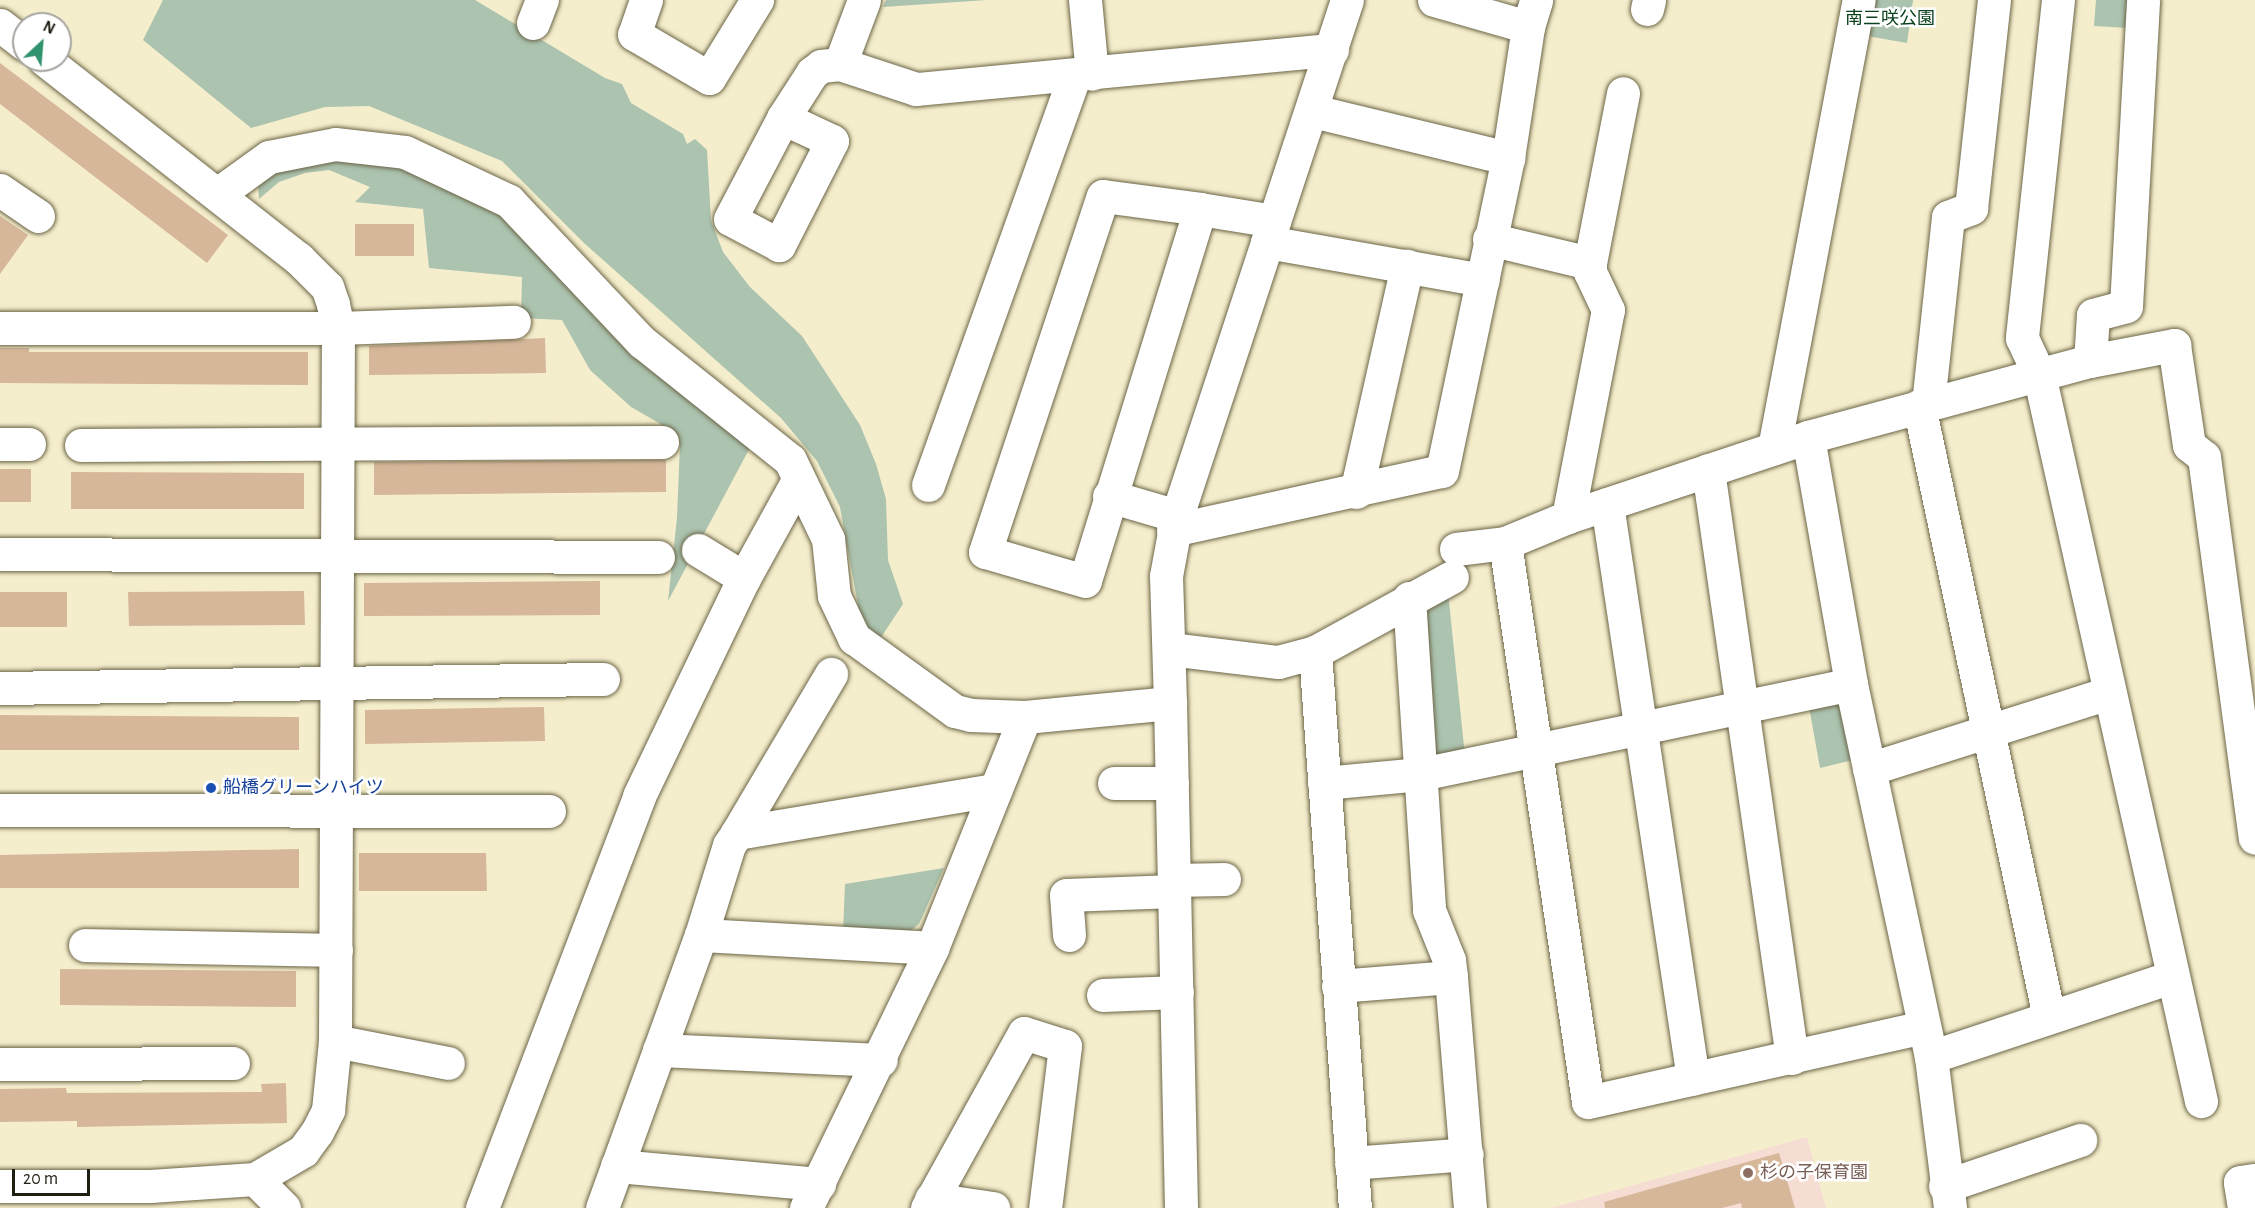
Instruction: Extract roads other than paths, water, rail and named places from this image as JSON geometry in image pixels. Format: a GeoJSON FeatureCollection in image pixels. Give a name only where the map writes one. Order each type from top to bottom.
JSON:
{"type":"FeatureCollection","features":[{"type":"Feature","properties":{"kind":"street"},"geometry":{"type":"LineString","coordinates":[[646,0],[634,34],[709,78],[757,0]]}},
{"type":"Feature","properties":{"kind":"street"},"geometry":{"type":"LineString","coordinates":[[840,64],[864,0]]}},
{"type":"Feature","properties":{"kind":"street"},"geometry":{"type":"LineString","coordinates":[[928,485],[1083,76],[1085,0]]}},
{"type":"Feature","properties":{"kind":"street"},"geometry":{"type":"LineString","coordinates":[[1181,1208],[1170,649],[1166,576],[1175,523],[1270,231],[1313,111],[1347,0]]}},
{"type":"Feature","properties":{"kind":"street"},"geometry":{"type":"LineString","coordinates":[[1109,496],[1175,523],[1356,492],[1442,471],[1483,280],[1489,239],[1508,159],[1532,14],[1434,0]]}},
{"type":"Feature","properties":{"kind":"street"},"geometry":{"type":"LineString","coordinates":[[1774,448],[1859,0]]}},
{"type":"Feature","properties":{"kind":"street"},"geometry":{"type":"LineString","coordinates":[[1994,0],[1971,208],[1948,216],[1923,405],[2049,1017]]}},
{"type":"Feature","properties":{"kind":"street"},"geometry":{"type":"LineString","coordinates":[[2058,0],[2022,338],[2039,374],[2172,977],[2202,1101]]}},
{"type":"Feature","properties":{"kind":"street"},"geometry":{"type":"LineString","coordinates":[[2090,361],[2092,315],[2126,306],[2143,0]]}},
{"type":"Feature","properties":{"kind":"street"},"geometry":{"type":"LineString","coordinates":[[0,25],[12,34]]}},
{"type":"Feature","properties":{"kind":"street"},"geometry":{"type":"LineString","coordinates":[[783,118],[812,73],[821,66],[840,64],[916,89],[1083,76],[1332,50]]}},
{"type":"Feature","properties":{"kind":"street"},"geometry":{"type":"LineString","coordinates":[[0,1186],[150,1197],[255,1179],[303,1151],[317,1132],[328,1110],[335,1041],[333,809],[338,328],[327,287],[219,193],[61,72]]}},
{"type":"Feature","properties":{"kind":"street"},"geometry":{"type":"LineString","coordinates":[[1568,517],[1608,310],[1590,272],[1590,263],[1623,93]]}},
{"type":"Feature","properties":{"kind":"street"},"geometry":{"type":"LineString","coordinates":[[1313,111],[1508,159]]}},
{"type":"Feature","properties":{"kind":"street"},"geometry":{"type":"LineString","coordinates":[[219,193],[255,164],[309,147],[382,147],[436,164],[509,201],[642,342],[790,460],[828,539],[834,596],[854,638],[955,711],[1026,717],[1170,704]]}},
{"type":"Feature","properties":{"kind":"street"},"geometry":{"type":"LineString","coordinates":[[0,190],[38,216]]}},
{"type":"Feature","properties":{"kind":"street"},"geometry":{"type":"LineString","coordinates":[[1200,209],[1109,496],[1085,581],[985,552],[1103,196],[1200,209],[1270,231],[1407,266],[1483,280]]}},
{"type":"Feature","properties":{"kind":"street"},"geometry":{"type":"LineString","coordinates":[[1489,239],[1590,263]]}},
{"type":"Feature","properties":{"kind":"street"},"geometry":{"type":"LineString","coordinates":[[1356,492],[1407,266]]}},
{"type":"Feature","properties":{"kind":"street"},"geometry":{"type":"LineString","coordinates":[[0,328],[338,328],[514,322]]}},
{"type":"Feature","properties":{"kind":"street"},"geometry":{"type":"LineString","coordinates":[[1170,649],[1278,662],[1315,652],[1409,598],[1454,563],[1568,517],[1808,437],[2090,361],[2174,345],[2189,445],[2204,458],[2255,838]]}},
{"type":"Feature","properties":{"kind":"street"},"geometry":{"type":"LineString","coordinates":[[1808,437],[1851,684],[1928,1042],[1947,1197],[2080,1140]]}},
{"type":"Feature","properties":{"kind":"street"},"geometry":{"type":"LineString","coordinates":[[81,445],[338,446],[662,442]]}},
{"type":"Feature","properties":{"kind":"street"},"geometry":{"type":"LineString","coordinates":[[1708,470],[1792,1058]]}},
{"type":"Feature","properties":{"kind":"street"},"geometry":{"type":"LineString","coordinates":[[482,1208],[639,796],[744,578],[798,480]]}},
{"type":"Feature","properties":{"kind":"street"},"geometry":{"type":"LineString","coordinates":[[1608,504],[1639,729],[1693,1079]]}},
{"type":"Feature","properties":{"kind":"street"},"geometry":{"type":"LineString","coordinates":[[1505,543],[1588,1102],[1792,1058],[1928,1042],[2049,1017],[2172,977]]}},
{"type":"Feature","properties":{"kind":"street"},"geometry":{"type":"LineString","coordinates":[[698,550],[744,578]]}},
{"type":"Feature","properties":{"kind":"street"},"geometry":{"type":"LineString","coordinates":[[0,554],[658,557]]}},
{"type":"Feature","properties":{"kind":"street"},"geometry":{"type":"LineString","coordinates":[[1409,598],[1429,910],[1449,960],[1470,1208]]}},
{"type":"Feature","properties":{"kind":"street"},"geometry":{"type":"LineString","coordinates":[[1315,652],[1355,1208]]}},
{"type":"Feature","properties":{"kind":"street"},"geometry":{"type":"LineString","coordinates":[[602,1208],[701,935],[729,845],[831,674]]}},
{"type":"Feature","properties":{"kind":"street"},"geometry":{"type":"LineString","coordinates":[[0,688],[603,679]]}},
{"type":"Feature","properties":{"kind":"street"},"geometry":{"type":"LineString","coordinates":[[1324,783],[1421,774],[1851,684]]}},
{"type":"Feature","properties":{"kind":"street"},"geometry":{"type":"LineString","coordinates":[[1869,768],[2109,693]]}},
{"type":"Feature","properties":{"kind":"street"},"geometry":{"type":"LineString","coordinates":[[617,1166],[812,1196],[881,1060],[932,948],[1026,717]]}},
{"type":"Feature","properties":{"kind":"street"},"geometry":{"type":"LineString","coordinates":[[1114,783],[1172,783]]}},
{"type":"Feature","properties":{"kind":"street"},"geometry":{"type":"LineString","coordinates":[[737,833],[995,790]]}},
{"type":"Feature","properties":{"kind":"street"},"geometry":{"type":"LineString","coordinates":[[0,810],[549,811]]}},
{"type":"Feature","properties":{"kind":"street"},"geometry":{"type":"LineString","coordinates":[[1068,935],[1066,895],[1174,886],[1224,879]]}},
{"type":"Feature","properties":{"kind":"street"},"geometry":{"type":"LineString","coordinates":[[701,935],[932,948]]}},
{"type":"Feature","properties":{"kind":"street"},"geometry":{"type":"LineString","coordinates":[[85,945],[336,950]]}},
{"type":"Feature","properties":{"kind":"street"},"geometry":{"type":"LineString","coordinates":[[1338,986],[1451,977]]}},
{"type":"Feature","properties":{"kind":"street"},"geometry":{"type":"LineString","coordinates":[[1103,995],[1177,992]]}},
{"type":"Feature","properties":{"kind":"street"},"geometry":{"type":"LineString","coordinates":[[993,1208],[929,1204],[1024,1034],[1065,1046],[1045,1208]]}},
{"type":"Feature","properties":{"kind":"street"},"geometry":{"type":"LineString","coordinates":[[335,1041],[448,1063]]}},
{"type":"Feature","properties":{"kind":"street"},"geometry":{"type":"LineString","coordinates":[[659,1050],[881,1060]]}},
{"type":"Feature","properties":{"kind":"street"},"geometry":{"type":"LineString","coordinates":[[0,1064],[233,1063]]}},
{"type":"Feature","properties":{"kind":"street"},"geometry":{"type":"LineString","coordinates":[[1351,1163],[1467,1154]]}},
{"type":"Feature","properties":{"kind":"street"},"geometry":{"type":"LineString","coordinates":[[255,1179],[284,1208]]}},
{"type":"Feature","properties":{"kind":"street"},"geometry":{"type":"LineString","coordinates":[[2244,1208],[2240,1182],[2255,1180]]}},
{"type":"Feature","properties":{"kind":"place","name":"船橋グリーンハイツ"},"geometry":{"type":"Point","coordinates":[211,788]}},
{"type":"Feature","properties":{"kind":"place","name":"杉の子保育園"},"geometry":{"type":"Point","coordinates":[1748,1173]}},
{"type":"Feature","properties":{"kind":"park label","name":"南三咲公園"},"geometry":{"type":"Point","coordinates":[1890,19]}}]}
